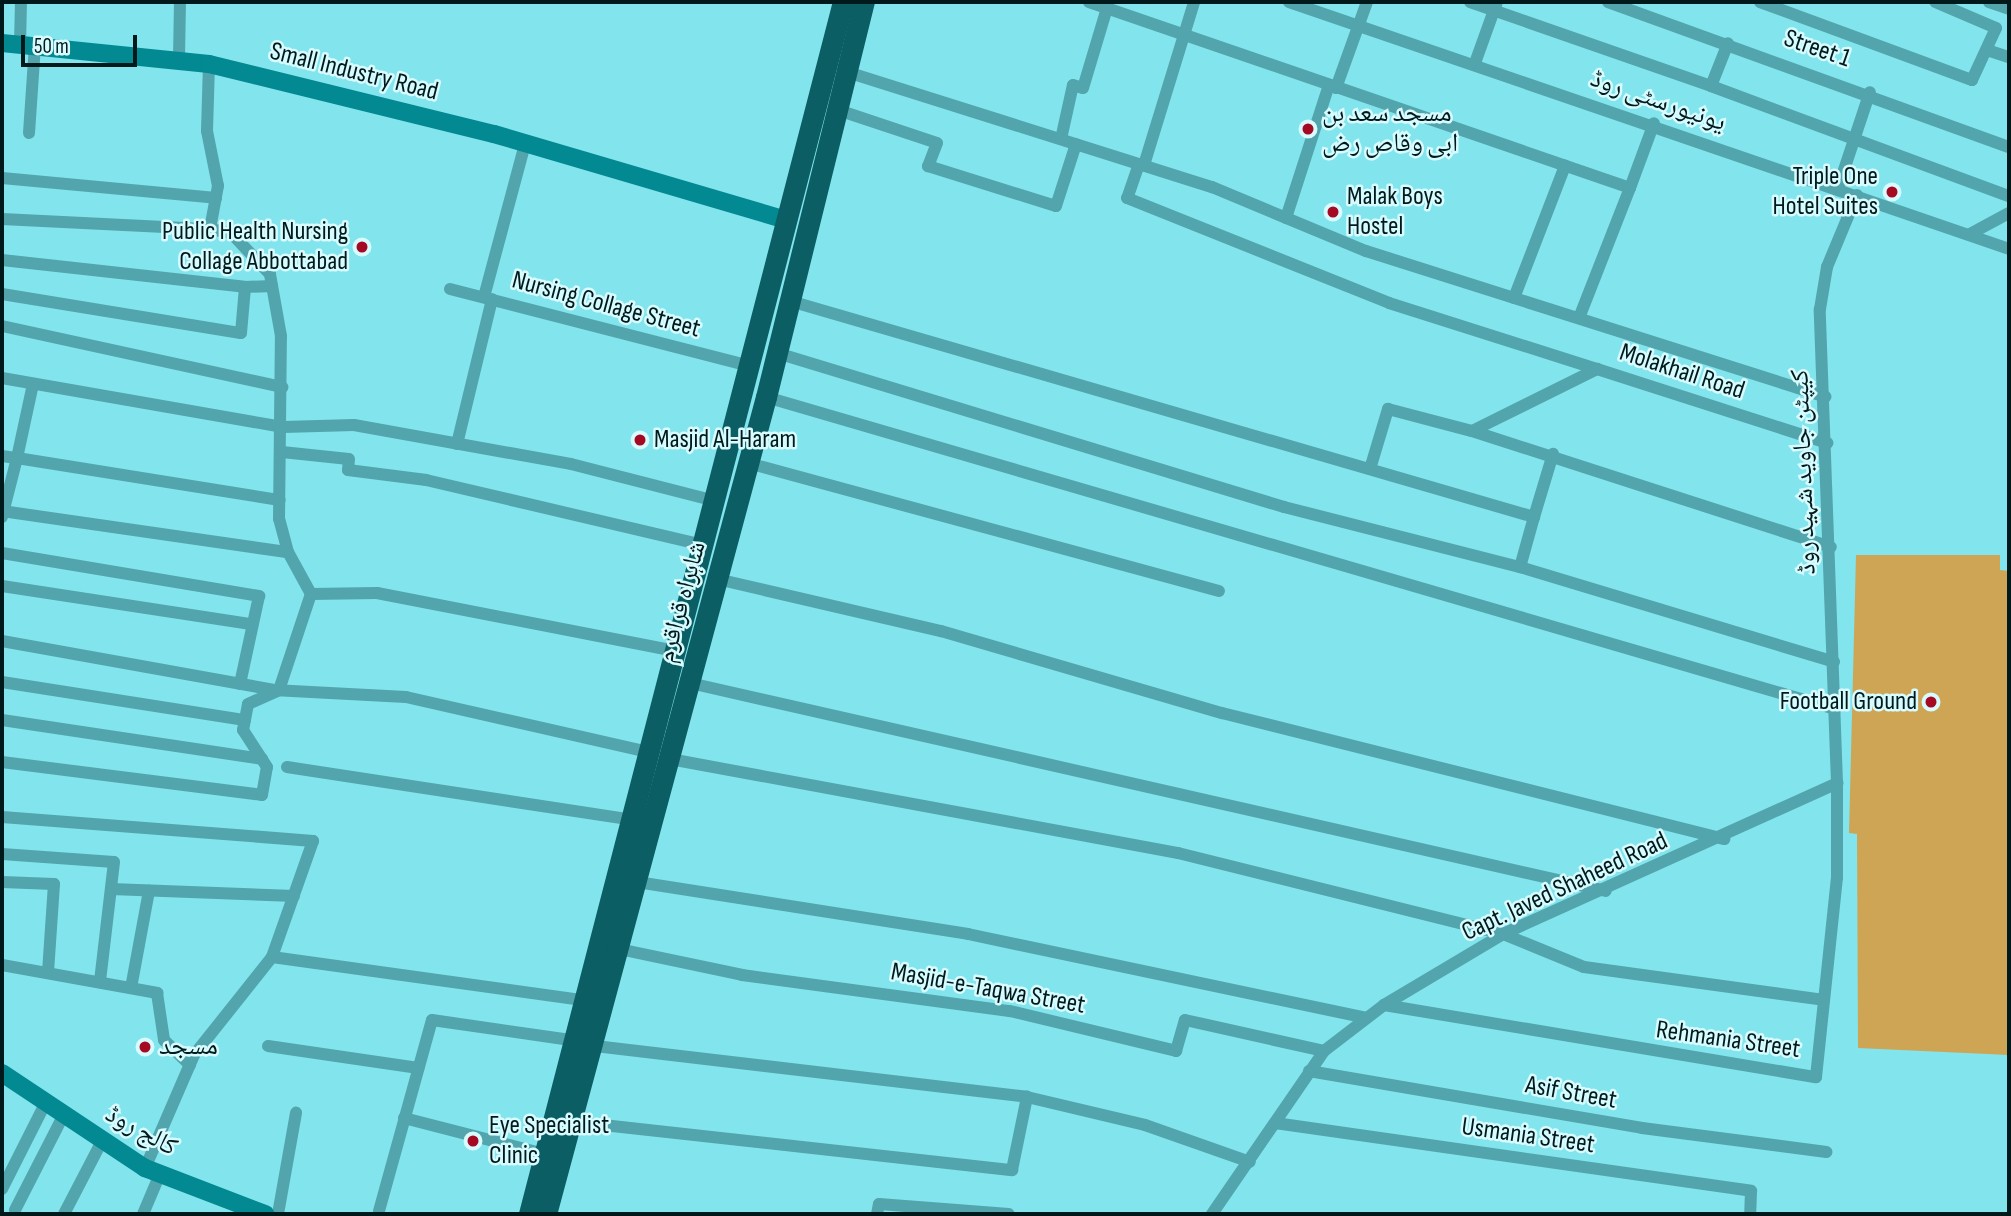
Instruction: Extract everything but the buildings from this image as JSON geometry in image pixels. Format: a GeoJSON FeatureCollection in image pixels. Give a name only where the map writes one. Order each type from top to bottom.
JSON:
{"type":"FeatureCollection","features":[{"type":"Feature","properties":{"kind":"highway","name":"شاہراہ قراقرم"},"geometry":{"type":"LineString","coordinates":[[546,1214],[576,1122],[586,1044],[588,1001],[649,752],[843,2]]}},
{"type":"Feature","properties":{"kind":"highway","name":"شاہراہ قراقرم"},"geometry":{"type":"LineString","coordinates":[[529,1214],[544,1154],[620,949],[766,397],[864,2]]}},
{"type":"Feature","properties":{"kind":"highway"},"geometry":{"type":"LineString","coordinates":[[787,220],[808,226]]}},
{"type":"Feature","properties":{"kind":"street"},"geometry":{"type":"LineString","coordinates":[[21,2],[28,45],[29,133]]}},
{"type":"Feature","properties":{"kind":"street"},"geometry":{"type":"LineString","coordinates":[[179,58],[180,2]]}},
{"type":"Feature","properties":{"kind":"street"},"geometry":{"type":"LineString","coordinates":[[1089,2],[1630,188]]}},
{"type":"Feature","properties":{"kind":"street"},"geometry":{"type":"LineString","coordinates":[[1194,2],[1142,165],[1127,198],[1389,303],[1597,369]]}},
{"type":"Feature","properties":{"kind":"street","name":"یونیورسٹی روڈ"},"geometry":{"type":"LineString","coordinates":[[1289,2],[1654,123],[2009,249]]}},
{"type":"Feature","properties":{"kind":"street"},"geometry":{"type":"LineString","coordinates":[[1286,218],[1333,86],[1367,2]]}},
{"type":"Feature","properties":{"kind":"street"},"geometry":{"type":"LineString","coordinates":[[1471,2],[1495,5],[2009,196]]}},
{"type":"Feature","properties":{"kind":"street","name":"Street 1"},"geometry":{"type":"LineString","coordinates":[[1608,2],[1870,92],[2009,147]]}},
{"type":"Feature","properties":{"kind":"street"},"geometry":{"type":"LineString","coordinates":[[1760,2],[1972,80],[1990,51],[1996,29],[1953,4],[1935,2]]}},
{"type":"Feature","properties":{"kind":"street"},"geometry":{"type":"LineString","coordinates":[[1989,2],[2009,9]]}},
{"type":"Feature","properties":{"kind":"street"},"geometry":{"type":"LineString","coordinates":[[1475,63],[1495,5]]}},
{"type":"Feature","properties":{"kind":"street"},"geometry":{"type":"LineString","coordinates":[[1061,139],[1073,85],[1083,88],[1107,8]]}},
{"type":"Feature","properties":{"kind":"street","name":"Small Industry Road"},"geometry":{"type":"LineString","coordinates":[[2,43],[179,58],[209,64],[525,144],[787,220]]}},
{"type":"Feature","properties":{"kind":"street"},"geometry":{"type":"LineString","coordinates":[[1711,86],[1728,43]]}},
{"type":"Feature","properties":{"kind":"street"},"geometry":{"type":"LineString","coordinates":[[1990,51],[2009,57]]}},
{"type":"Feature","properties":{"kind":"street"},"geometry":{"type":"LineString","coordinates":[[209,64],[207,131],[216,198],[210,229]]}},
{"type":"Feature","properties":{"kind":"street"},"geometry":{"type":"LineString","coordinates":[[848,72],[1142,165],[1514,298],[1825,397]]}},
{"type":"Feature","properties":{"kind":"street"},"geometry":{"type":"LineString","coordinates":[[1838,188],[1870,92]]}},
{"type":"Feature","properties":{"kind":"street"},"geometry":{"type":"LineString","coordinates":[[838,110],[937,143],[928,166],[1056,206],[1076,144]]}},
{"type":"Feature","properties":{"kind":"street"},"geometry":{"type":"LineString","coordinates":[[1579,318],[1654,123]]}},
{"type":"Feature","properties":{"kind":"street"},"geometry":{"type":"LineString","coordinates":[[457,444],[525,144]]}},
{"type":"Feature","properties":{"kind":"street"},"geometry":{"type":"LineString","coordinates":[[1514,298],[1564,166]]}},
{"type":"Feature","properties":{"kind":"street"},"geometry":{"type":"LineString","coordinates":[[2,178],[216,198]]}},
{"type":"Feature","properties":{"kind":"street","name":"کیپٹن جاوید شہید روڈ"},"geometry":{"type":"LineString","coordinates":[[1837,783],[1823,280],[1857,195]]}},
{"type":"Feature","properties":{"kind":"street"},"geometry":{"type":"LineString","coordinates":[[1970,234],[2009,213]]}},
{"type":"Feature","properties":{"kind":"street"},"geometry":{"type":"LineString","coordinates":[[2,219],[210,229],[231,233],[270,274],[282,387],[280,500],[288,552],[311,594],[279,690],[248,704],[243,730],[267,767],[262,795],[2,762]]}},
{"type":"Feature","properties":{"kind":"street"},"geometry":{"type":"LineString","coordinates":[[2,260],[245,286],[272,286]]}},
{"type":"Feature","properties":{"kind":"street"},"geometry":{"type":"LineString","coordinates":[[2,294],[241,333],[245,286]]}},
{"type":"Feature","properties":{"kind":"street","name":"Nursing Collage Street"},"geometry":{"type":"LineString","coordinates":[[450,289],[750,366]]}},
{"type":"Feature","properties":{"kind":"street"},"geometry":{"type":"LineString","coordinates":[[790,300],[1534,517]]}},
{"type":"Feature","properties":{"kind":"street"},"geometry":{"type":"LineString","coordinates":[[2,326],[282,387]]}},
{"type":"Feature","properties":{"kind":"street"},"geometry":{"type":"LineString","coordinates":[[777,353],[1284,507],[1520,567],[1834,662]]}},
{"type":"Feature","properties":{"kind":"street","name":"Molakhail Road"},"geometry":{"type":"LineString","coordinates":[[1472,430],[1597,369],[1827,443]]}},
{"type":"Feature","properties":{"kind":"street"},"geometry":{"type":"LineString","coordinates":[[2,378],[283,426],[354,425],[457,444],[715,500]]}},
{"type":"Feature","properties":{"kind":"street"},"geometry":{"type":"LineString","coordinates":[[33,384],[2,513],[288,552]]}},
{"type":"Feature","properties":{"kind":"street"},"geometry":{"type":"LineString","coordinates":[[766,397],[1835,709]]}},
{"type":"Feature","properties":{"kind":"street"},"geometry":{"type":"LineString","coordinates":[[1370,468],[1388,409],[1553,454],[1830,547]]}},
{"type":"Feature","properties":{"kind":"street"},"geometry":{"type":"LineString","coordinates":[[282,452],[349,459],[348,470],[426,480],[703,545]]}},
{"type":"Feature","properties":{"kind":"street"},"geometry":{"type":"LineString","coordinates":[[1520,567],[1553,454]]}},
{"type":"Feature","properties":{"kind":"street"},"geometry":{"type":"LineString","coordinates":[[2,456],[280,500]]}},
{"type":"Feature","properties":{"kind":"street"},"geometry":{"type":"LineString","coordinates":[[748,463],[1219,591]]}},
{"type":"Feature","properties":{"kind":"street"},"geometry":{"type":"LineString","coordinates":[[2,553],[258,596],[240,684]]}},
{"type":"Feature","properties":{"kind":"street"},"geometry":{"type":"LineString","coordinates":[[718,579],[941,631],[1210,709],[1724,839]]}},
{"type":"Feature","properties":{"kind":"street"},"geometry":{"type":"LineString","coordinates":[[2,586],[251,624]]}},
{"type":"Feature","properties":{"kind":"street"},"geometry":{"type":"LineString","coordinates":[[311,594],[377,593],[675,651]]}},
{"type":"Feature","properties":{"kind":"street"},"geometry":{"type":"LineString","coordinates":[[2,641],[279,690],[407,697],[649,752]]}},
{"type":"Feature","properties":{"kind":"street"},"geometry":{"type":"LineString","coordinates":[[2,682],[245,720]]}},
{"type":"Feature","properties":{"kind":"street"},"geometry":{"type":"LineString","coordinates":[[690,683],[1606,891]]}},
{"type":"Feature","properties":{"kind":"street"},"geometry":{"type":"LineString","coordinates":[[2,720],[262,759]]}},
{"type":"Feature","properties":{"kind":"street"},"geometry":{"type":"LineString","coordinates":[[670,759],[1178,853],[1503,934],[1584,967],[1824,1000]]}},
{"type":"Feature","properties":{"kind":"street"},"geometry":{"type":"LineString","coordinates":[[287,767],[633,820]]}},
{"type":"Feature","properties":{"kind":"street","name":"Capt. Javed Shaheed Road"},"geometry":{"type":"LineString","coordinates":[[1212,1214],[1250,1162],[1309,1070],[1324,1051],[1365,1018],[1503,934],[1724,839],[1837,783]]}},
{"type":"Feature","properties":{"kind":"street","name":"Rehmania Street"},"geometry":{"type":"LineString","coordinates":[[1384,1005],[1816,1077],[1838,878],[1837,783]]}},
{"type":"Feature","properties":{"kind":"street"},"geometry":{"type":"LineString","coordinates":[[2,817],[313,841],[272,957],[190,1065],[153,1171],[143,1214]]}},
{"type":"Feature","properties":{"kind":"street"},"geometry":{"type":"LineString","coordinates":[[2,854],[114,862],[100,982]]}},
{"type":"Feature","properties":{"kind":"street"},"geometry":{"type":"LineString","coordinates":[[637,881],[968,934],[1365,1018]]}},
{"type":"Feature","properties":{"kind":"street"},"geometry":{"type":"LineString","coordinates":[[2,882],[54,884],[48,971]]}},
{"type":"Feature","properties":{"kind":"street"},"geometry":{"type":"LineString","coordinates":[[111,889],[294,896]]}},
{"type":"Feature","properties":{"kind":"street"},"geometry":{"type":"LineString","coordinates":[[131,988],[149,891]]}},
{"type":"Feature","properties":{"kind":"street","name":"Masjid-e-Taqwa Street"},"geometry":{"type":"LineString","coordinates":[[620,949],[742,975],[1010,1011],[1176,1051],[1185,1020],[1324,1051]]}},
{"type":"Feature","properties":{"kind":"street"},"geometry":{"type":"LineString","coordinates":[[272,957],[588,1001]]}},
{"type":"Feature","properties":{"kind":"street"},"geometry":{"type":"LineString","coordinates":[[2,965],[48,971],[157,993],[164,1040],[190,1065]]}},
{"type":"Feature","properties":{"kind":"street"},"geometry":{"type":"LineString","coordinates":[[379,1211],[432,1020],[586,1044],[1027,1097],[1145,1125],[1250,1162]]}},
{"type":"Feature","properties":{"kind":"street"},"geometry":{"type":"LineString","coordinates":[[268,1046],[418,1068]]}},
{"type":"Feature","properties":{"kind":"street","name":"Asif Street"},"geometry":{"type":"LineString","coordinates":[[1309,1070],[1642,1128],[1826,1152]]}},
{"type":"Feature","properties":{"kind":"street","name":"کالج روڈ"},"geometry":{"type":"LineString","coordinates":[[2,1073],[63,1116],[153,1171],[265,1214]]}},
{"type":"Feature","properties":{"kind":"street"},"geometry":{"type":"LineString","coordinates":[[576,1122],[1012,1170],[1027,1097]]}},
{"type":"Feature","properties":{"kind":"street"},"geometry":{"type":"LineString","coordinates":[[2,1189],[45,1104]]}},
{"type":"Feature","properties":{"kind":"street"},"geometry":{"type":"LineString","coordinates":[[278,1214],[296,1113]]}},
{"type":"Feature","properties":{"kind":"street"},"geometry":{"type":"LineString","coordinates":[[15,1210],[63,1116]]}},
{"type":"Feature","properties":{"kind":"street"},"geometry":{"type":"LineString","coordinates":[[404,1118],[544,1154]]}},
{"type":"Feature","properties":{"kind":"street","name":"Usmania Street"},"geometry":{"type":"LineString","coordinates":[[1275,1122],[1751,1191],[1750,1214]]}},
{"type":"Feature","properties":{"kind":"street"},"geometry":{"type":"LineString","coordinates":[[64,1214],[102,1141]]}},
{"type":"Feature","properties":{"kind":"street"},"geometry":{"type":"LineString","coordinates":[[877,1214],[879,1204],[1009,1214]]}},
{"type":"Feature","properties":{"kind":"shaded area"},"geometry":{"type":"Polygon","coordinates":[[[1856,555],[2000,555],[2000,570],[2009,571],[2009,1055],[1858,1048],[1857,834],[1849,833],[1856,555]]]}},
{"type":"Feature","properties":{"kind":"place","name":"مسجد سعد بن ابی وقاص رض"},"geometry":{"type":"Point","coordinates":[1308,129]}},
{"type":"Feature","properties":{"kind":"place","name":"Triple One Hotel Suites"},"geometry":{"type":"Point","coordinates":[1892,192]}},
{"type":"Feature","properties":{"kind":"place","name":"Malak Boys Hostel"},"geometry":{"type":"Point","coordinates":[1333,212]}},
{"type":"Feature","properties":{"kind":"place","name":"Public Health Nursing Collage Abbottabad"},"geometry":{"type":"Point","coordinates":[362,247]}},
{"type":"Feature","properties":{"kind":"place","name":"Masjid Al-Haram"},"geometry":{"type":"Point","coordinates":[640,440]}},
{"type":"Feature","properties":{"kind":"place","name":"Football Ground"},"geometry":{"type":"Point","coordinates":[1931,702]}},
{"type":"Feature","properties":{"kind":"place","name":"مسجد"},"geometry":{"type":"Point","coordinates":[145,1047]}},
{"type":"Feature","properties":{"kind":"place","name":"Eye Specialist Clinic"},"geometry":{"type":"Point","coordinates":[473,1141]}}]}
